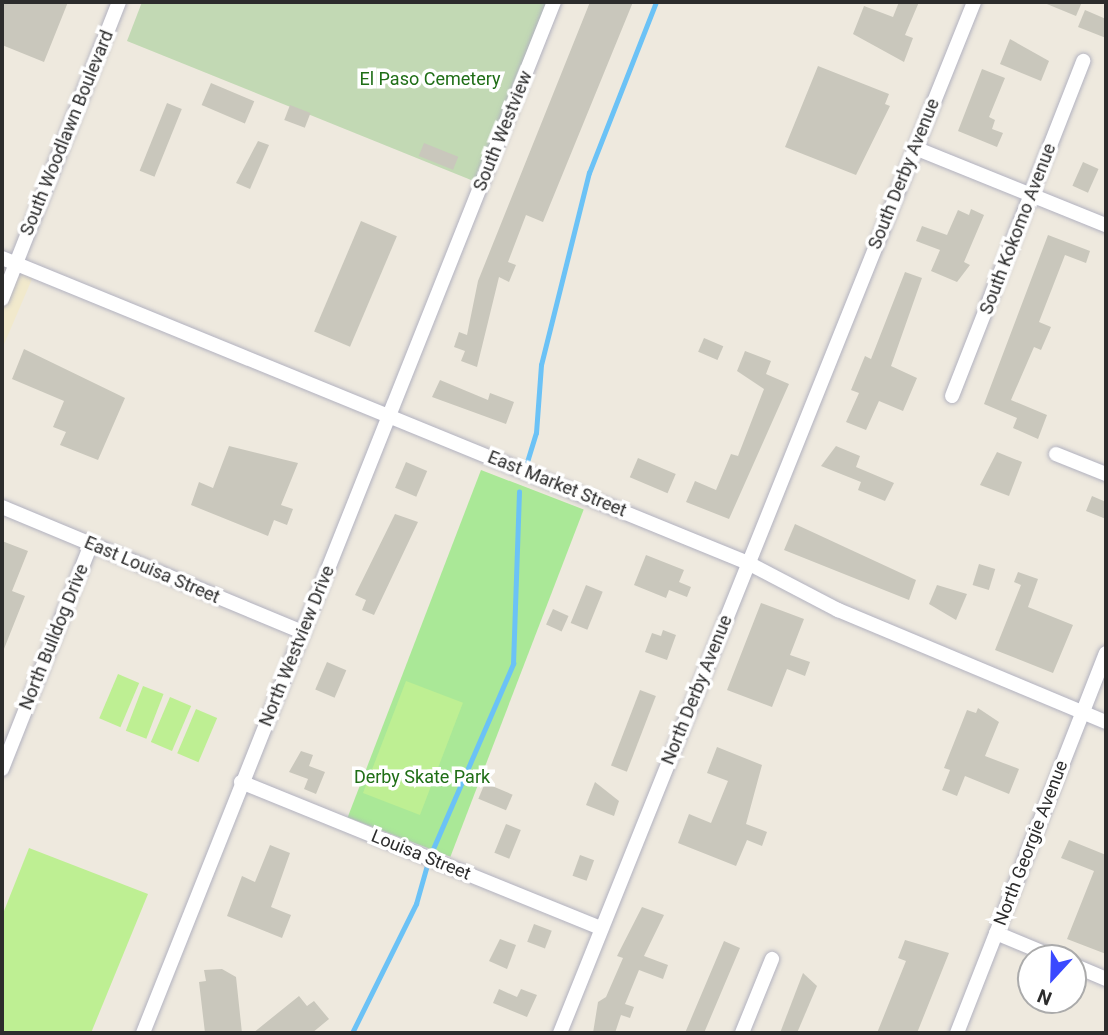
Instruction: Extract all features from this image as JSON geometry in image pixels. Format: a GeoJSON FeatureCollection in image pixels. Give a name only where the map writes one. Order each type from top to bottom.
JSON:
{"type":"FeatureCollection","features":[{"type":"Feature","properties":{"kind":"street","name":"South Woodlawn Boulevard"},"geometry":{"type":"LineString","coordinates":[[2,299],[9,261],[119,2]]}},
{"type":"Feature","properties":{"kind":"street","name":"South Westview"},"geometry":{"type":"LineString","coordinates":[[453,260],[554,2]]}},
{"type":"Feature","properties":{"kind":"street","name":"South Derby Avenue"},"geometry":{"type":"LineString","coordinates":[[836,348],[974,2]]}},
{"type":"Feature","properties":{"kind":"street","name":"South Kokomo Avenue"},"geometry":{"type":"LineString","coordinates":[[952,396],[1083,61]]}},
{"type":"Feature","properties":{"kind":"street"},"geometry":{"type":"LineString","coordinates":[[915,148],[1106,225]]}},
{"type":"Feature","properties":{"kind":"street","name":"North Westview Drive"},"geometry":{"type":"LineString","coordinates":[[143,1033],[241,782],[453,260]]}},
{"type":"Feature","properties":{"kind":"street","name":"East Market Street"},"geometry":{"type":"LineString","coordinates":[[9,261],[748,563],[838,610],[1106,722]]}},
{"type":"Feature","properties":{"kind":"street","name":"North Derby Avenue"},"geometry":{"type":"LineString","coordinates":[[560,1033],[836,348]]}},
{"type":"Feature","properties":{"kind":"street"},"geometry":{"type":"LineString","coordinates":[[1056,454],[1106,474]]}},
{"type":"Feature","properties":{"kind":"street","name":"East Louisa Street"},"geometry":{"type":"LineString","coordinates":[[2,507],[303,632]]}},
{"type":"Feature","properties":{"kind":"street","name":"North Bulldog Drive"},"geometry":{"type":"LineString","coordinates":[[2,769],[91,544]]}},
{"type":"Feature","properties":{"kind":"street","name":"North Georgie Avenue"},"geometry":{"type":"LineString","coordinates":[[957,1033],[1106,653]]}},
{"type":"Feature","properties":{"kind":"street","name":"Louisa Street"},"geometry":{"type":"LineString","coordinates":[[241,782],[601,928]]}},
{"type":"Feature","properties":{"kind":"street"},"geometry":{"type":"LineString","coordinates":[[996,933],[1022,944]]}},
{"type":"Feature","properties":{"kind":"street"},"geometry":{"type":"LineString","coordinates":[[742,1033],[772,958]]}},
{"type":"Feature","properties":{"kind":"street"},"geometry":{"type":"LineString","coordinates":[[1087,971],[1106,979]]}},
{"type":"Feature","properties":{"kind":"shaded area"},"geometry":{"type":"Polygon","coordinates":[[[2,259],[35,272],[2,349],[2,259]]]}},
{"type":"Feature","properties":{"kind":"green space","name":"El Paso Cemetery"},"geometry":{"type":"Polygon","coordinates":[[[142,2],[548,2],[476,182],[127,41],[142,2]]]}},
{"type":"Feature","properties":{"kind":"green space","name":"Derby Skate Park"},"geometry":{"type":"Polygon","coordinates":[[[481,470],[584,509],[450,857],[348,817],[481,470]]]}},
{"type":"Feature","properties":{"kind":"green space"},"geometry":{"type":"Polygon","coordinates":[[[118,674],[139,683],[120,727],[99,718],[118,674]]]}},
{"type":"Feature","properties":{"kind":"green space"},"geometry":{"type":"Polygon","coordinates":[[[406,681],[463,703],[420,815],[363,793],[406,681]]]}},
{"type":"Feature","properties":{"kind":"green space"},"geometry":{"type":"Polygon","coordinates":[[[143,686],[164,694],[146,739],[126,731],[143,686]]]}},
{"type":"Feature","properties":{"kind":"green space"},"geometry":{"type":"Polygon","coordinates":[[[170,697],[191,706],[172,751],[151,742],[170,697]]]}},
{"type":"Feature","properties":{"kind":"green space"},"geometry":{"type":"Polygon","coordinates":[[[196,709],[217,718],[198,762],[177,753],[196,709]]]}},
{"type":"Feature","properties":{"kind":"green space"},"geometry":{"type":"Polygon","coordinates":[[[29,848],[148,894],[91,1033],[2,1033],[2,916],[29,848]]]}},
{"type":"Feature","properties":{"kind":"building"},"geometry":{"type":"Polygon","coordinates":[[[2,2],[68,2],[44,62],[2,45],[2,2]]]}},
{"type":"Feature","properties":{"kind":"building"},"geometry":{"type":"Polygon","coordinates":[[[590,2],[633,2],[543,222],[526,215],[508,262],[516,265],[509,282],[499,277],[477,367],[461,361],[465,351],[454,347],[459,332],[467,335],[478,281],[590,2]]]}},
{"type":"Feature","properties":{"kind":"building"},"geometry":{"type":"Polygon","coordinates":[[[899,2],[919,2],[905,35],[913,38],[904,62],[853,34],[864,6],[893,17],[899,2]]]}},
{"type":"Feature","properties":{"kind":"building"},"geometry":{"type":"Polygon","coordinates":[[[1042,2],[1082,2],[1076,16],[1042,2]]]}},
{"type":"Feature","properties":{"kind":"building"},"geometry":{"type":"Polygon","coordinates":[[[1085,10],[1106,19],[1106,38],[1078,27],[1085,10]]]}},
{"type":"Feature","properties":{"kind":"building"},"geometry":{"type":"Polygon","coordinates":[[[1010,39],[1049,61],[1041,81],[1000,64],[1010,39]]]}},
{"type":"Feature","properties":{"kind":"building"},"geometry":{"type":"Polygon","coordinates":[[[818,66],[889,94],[885,104],[890,106],[856,175],[785,147],[818,66]]]}},
{"type":"Feature","properties":{"kind":"building"},"geometry":{"type":"Polygon","coordinates":[[[982,69],[1005,78],[989,117],[995,120],[992,129],[1003,133],[997,147],[958,131],[982,69]]]}},
{"type":"Feature","properties":{"kind":"building"},"geometry":{"type":"Polygon","coordinates":[[[211,83],[254,101],[245,123],[202,105],[211,83]]]}},
{"type":"Feature","properties":{"kind":"building"},"geometry":{"type":"Polygon","coordinates":[[[167,103],[182,109],[154,177],[140,171],[167,103]]]}},
{"type":"Feature","properties":{"kind":"building"},"geometry":{"type":"Polygon","coordinates":[[[290,105],[311,113],[305,128],[284,120],[290,105]]]}},
{"type":"Feature","properties":{"kind":"building"},"geometry":{"type":"Polygon","coordinates":[[[258,141],[269,145],[250,189],[236,183],[258,141]]]}},
{"type":"Feature","properties":{"kind":"building"},"geometry":{"type":"Polygon","coordinates":[[[424,143],[458,157],[453,170],[419,156],[424,143]]]}},
{"type":"Feature","properties":{"kind":"building"},"geometry":{"type":"Polygon","coordinates":[[[1083,162],[1099,169],[1088,193],[1072,186],[1083,162]]]}},
{"type":"Feature","properties":{"kind":"building"},"geometry":{"type":"Polygon","coordinates":[[[971,209],[984,215],[964,262],[970,265],[957,282],[931,271],[940,250],[916,241],[922,226],[947,235],[958,210],[969,215],[971,209]]]}},
{"type":"Feature","properties":{"kind":"building"},"geometry":{"type":"Polygon","coordinates":[[[361,221],[397,236],[350,347],[314,331],[361,221]]]}},
{"type":"Feature","properties":{"kind":"building"},"geometry":{"type":"Polygon","coordinates":[[[1048,235],[1090,251],[1086,263],[1065,255],[1039,322],[1051,327],[1041,350],[1034,347],[1011,400],[1047,415],[1038,439],[1013,428],[1017,418],[984,404],[1048,235]]]}},
{"type":"Feature","properties":{"kind":"building"},"geometry":{"type":"Polygon","coordinates":[[[905,272],[922,278],[891,366],[917,378],[903,411],[879,401],[866,430],[846,422],[859,393],[851,390],[865,356],[871,359],[905,272]]]}},
{"type":"Feature","properties":{"kind":"building"},"geometry":{"type":"Polygon","coordinates":[[[704,338],[723,346],[717,360],[698,352],[704,338]]]}},
{"type":"Feature","properties":{"kind":"building"},"geometry":{"type":"Polygon","coordinates":[[[24,349],[125,398],[98,460],[60,445],[66,432],[53,427],[64,401],[12,379],[24,349]]]}},
{"type":"Feature","properties":{"kind":"building"},"geometry":{"type":"Polygon","coordinates":[[[745,351],[771,361],[766,374],[789,384],[729,519],[686,502],[695,481],[716,490],[731,454],[738,456],[764,389],[737,371],[745,351]]]}},
{"type":"Feature","properties":{"kind":"building"},"geometry":{"type":"Polygon","coordinates":[[[440,380],[488,400],[490,393],[514,402],[506,424],[432,397],[440,380]]]}},
{"type":"Feature","properties":{"kind":"building"},"geometry":{"type":"Polygon","coordinates":[[[229,446],[298,463],[281,505],[293,509],[287,525],[274,520],[268,536],[191,505],[199,482],[213,488],[229,446]]]}},
{"type":"Feature","properties":{"kind":"building"},"geometry":{"type":"Polygon","coordinates":[[[836,446],[860,456],[856,467],[894,483],[885,501],[858,490],[861,482],[821,466],[836,446]]]}},
{"type":"Feature","properties":{"kind":"building"},"geometry":{"type":"Polygon","coordinates":[[[997,452],[1022,462],[1009,496],[980,485],[997,452]]]}},
{"type":"Feature","properties":{"kind":"building"},"geometry":{"type":"Polygon","coordinates":[[[638,458],[676,474],[668,493],[630,477],[638,458]]]}},
{"type":"Feature","properties":{"kind":"building"},"geometry":{"type":"Polygon","coordinates":[[[406,462],[427,471],[416,497],[395,488],[406,462]]]}},
{"type":"Feature","properties":{"kind":"building"},"geometry":{"type":"Polygon","coordinates":[[[1092,496],[1106,502],[1106,519],[1086,511],[1092,496]]]}},
{"type":"Feature","properties":{"kind":"building"},"geometry":{"type":"Polygon","coordinates":[[[395,514],[418,522],[374,615],[362,610],[366,600],[355,595],[395,514]]]}},
{"type":"Feature","properties":{"kind":"building"},"geometry":{"type":"Polygon","coordinates":[[[795,524],[916,580],[909,600],[784,550],[795,524]]]}},
{"type":"Feature","properties":{"kind":"building"},"geometry":{"type":"Polygon","coordinates":[[[2,541],[28,551],[12,591],[25,596],[2,654],[2,541]]]}},
{"type":"Feature","properties":{"kind":"building"},"geometry":{"type":"Polygon","coordinates":[[[646,555],[684,570],[679,582],[691,587],[687,597],[669,590],[666,598],[634,585],[646,555]]]}},
{"type":"Feature","properties":{"kind":"building"},"geometry":{"type":"Polygon","coordinates":[[[979,564],[995,569],[989,590],[973,585],[979,564]]]}},
{"type":"Feature","properties":{"kind":"building"},"geometry":{"type":"Polygon","coordinates":[[[1018,572],[1038,579],[1028,607],[1073,625],[1053,673],[995,650],[1021,585],[1014,582],[1018,572]]]}},
{"type":"Feature","properties":{"kind":"building"},"geometry":{"type":"Polygon","coordinates":[[[586,585],[603,592],[587,630],[571,623],[586,585]]]}},
{"type":"Feature","properties":{"kind":"building"},"geometry":{"type":"Polygon","coordinates":[[[937,585],[967,594],[956,620],[929,604],[937,585]]]}},
{"type":"Feature","properties":{"kind":"building"},"geometry":{"type":"Polygon","coordinates":[[[761,603],[804,619],[790,655],[810,662],[805,676],[787,669],[772,707],[727,690],[761,603]]]}},
{"type":"Feature","properties":{"kind":"building"},"geometry":{"type":"Polygon","coordinates":[[[553,609],[569,616],[562,631],[546,625],[553,609]]]}},
{"type":"Feature","properties":{"kind":"building"},"geometry":{"type":"Polygon","coordinates":[[[663,630],[676,635],[667,660],[645,652],[652,633],[661,636],[663,630]]]}},
{"type":"Feature","properties":{"kind":"building"},"geometry":{"type":"Polygon","coordinates":[[[327,662],[346,670],[335,698],[315,690],[327,662]]]}},
{"type":"Feature","properties":{"kind":"building"},"geometry":{"type":"Polygon","coordinates":[[[640,690],[656,696],[627,772],[611,766],[640,690]]]}},
{"type":"Feature","properties":{"kind":"building"},"geometry":{"type":"Polygon","coordinates":[[[978,708],[999,722],[985,756],[1019,769],[1009,794],[965,776],[957,796],[942,790],[950,770],[944,768],[967,710],[976,713],[978,708]]]}},
{"type":"Feature","properties":{"kind":"building"},"geometry":{"type":"Polygon","coordinates":[[[717,747],[762,765],[746,824],[767,832],[762,846],[747,840],[736,866],[678,843],[689,814],[711,823],[728,781],[707,773],[717,747]]]}},
{"type":"Feature","properties":{"kind":"building"},"geometry":{"type":"Polygon","coordinates":[[[301,751],[313,755],[309,766],[325,772],[316,794],[304,789],[308,779],[289,772],[301,751]]]}},
{"type":"Feature","properties":{"kind":"building"},"geometry":{"type":"Polygon","coordinates":[[[595,782],[619,801],[614,816],[586,805],[595,782]]]}},
{"type":"Feature","properties":{"kind":"building"},"geometry":{"type":"Polygon","coordinates":[[[485,783],[513,795],[506,810],[478,799],[485,783]]]}},
{"type":"Feature","properties":{"kind":"building"},"geometry":{"type":"Polygon","coordinates":[[[506,824],[521,830],[509,859],[494,853],[506,824]]]}},
{"type":"Feature","properties":{"kind":"building"},"geometry":{"type":"Polygon","coordinates":[[[1069,840],[1106,855],[1106,954],[1087,947],[1087,944],[1067,939],[1094,871],[1061,858],[1069,840]]]}},
{"type":"Feature","properties":{"kind":"building"},"geometry":{"type":"Polygon","coordinates":[[[270,845],[290,853],[271,907],[291,915],[282,938],[227,916],[242,876],[255,882],[270,845]]]}},
{"type":"Feature","properties":{"kind":"building"},"geometry":{"type":"Polygon","coordinates":[[[580,855],[594,860],[587,881],[572,876],[580,855]]]}},
{"type":"Feature","properties":{"kind":"building"},"geometry":{"type":"Polygon","coordinates":[[[642,907],[664,915],[644,956],[668,965],[663,979],[639,970],[625,1004],[634,1007],[630,1018],[621,1015],[615,1033],[593,1033],[598,1002],[606,997],[623,958],[617,956],[642,907]]]}},
{"type":"Feature","properties":{"kind":"building"},"geometry":{"type":"Polygon","coordinates":[[[534,924],[552,931],[545,949],[527,942],[534,924]]]}},
{"type":"Feature","properties":{"kind":"building"},"geometry":{"type":"Polygon","coordinates":[[[500,939],[516,945],[507,969],[489,961],[500,939]]]}},
{"type":"Feature","properties":{"kind":"building"},"geometry":{"type":"Polygon","coordinates":[[[905,940],[949,953],[917,1033],[877,1033],[906,961],[898,958],[905,940]]]}},
{"type":"Feature","properties":{"kind":"building"},"geometry":{"type":"Polygon","coordinates":[[[724,941],[740,948],[704,1033],[685,1033],[724,941]]]}},
{"type":"Feature","properties":{"kind":"building"},"geometry":{"type":"Polygon","coordinates":[[[222,969],[236,977],[242,1033],[205,1033],[199,982],[206,981],[204,970],[222,969]]]}},
{"type":"Feature","properties":{"kind":"building"},"geometry":{"type":"Polygon","coordinates":[[[803,973],[817,986],[797,1033],[780,1033],[803,973]]]}},
{"type":"Feature","properties":{"kind":"building"},"geometry":{"type":"Polygon","coordinates":[[[499,989],[517,997],[521,989],[537,995],[527,1017],[493,1003],[499,989]]]}},
{"type":"Feature","properties":{"kind":"building"},"geometry":{"type":"Polygon","coordinates":[[[299,996],[307,1006],[314,1001],[329,1019],[312,1033],[253,1033],[299,996]]]}},
{"type":"Feature","properties":{"kind":"waterway"},"geometry":{"type":"LineString","coordinates":[[527,462],[536,433],[541,365],[589,173],[656,2]]}},
{"type":"Feature","properties":{"kind":"waterway"},"geometry":{"type":"LineString","coordinates":[[433,849],[513,664],[519,492]]}},
{"type":"Feature","properties":{"kind":"waterway"},"geometry":{"type":"LineString","coordinates":[[352,1033],[416,904],[427,865]]}}]}
